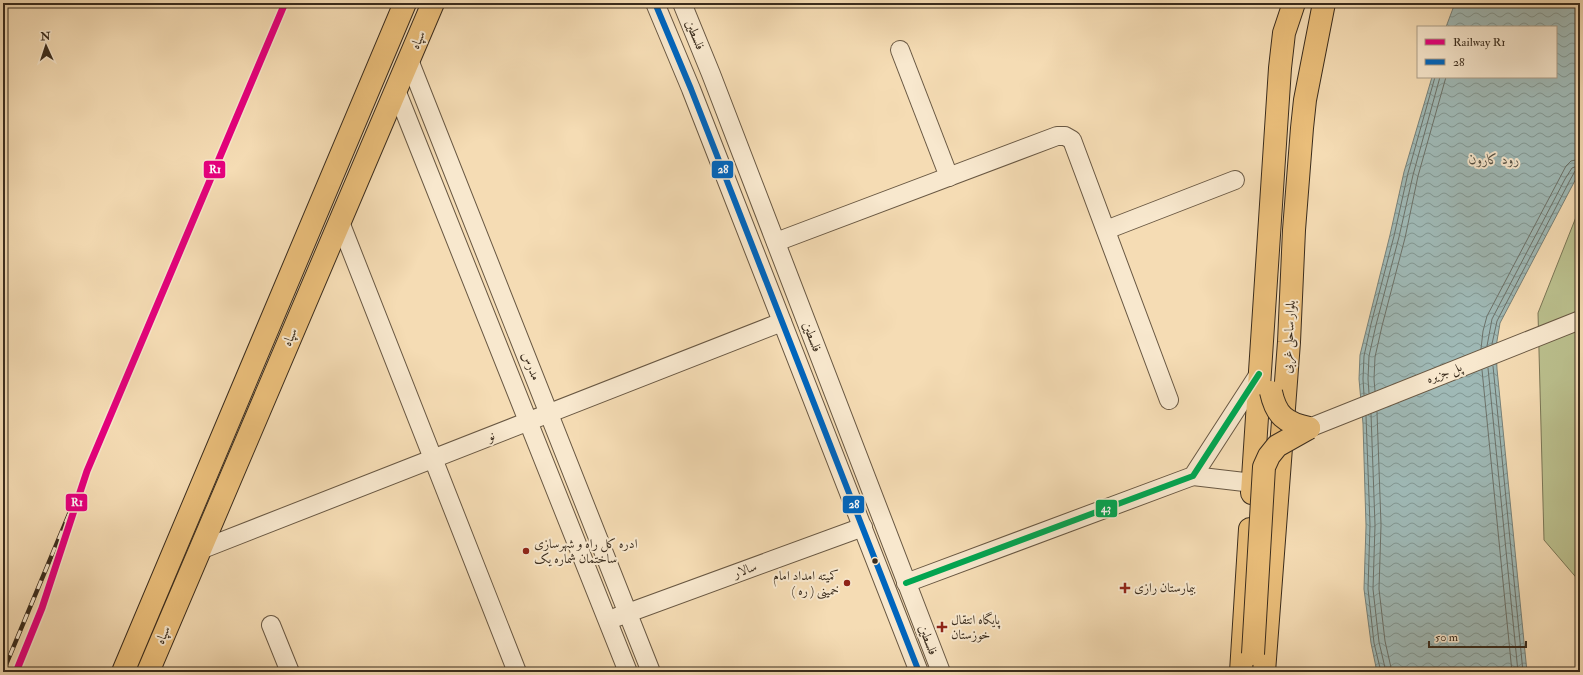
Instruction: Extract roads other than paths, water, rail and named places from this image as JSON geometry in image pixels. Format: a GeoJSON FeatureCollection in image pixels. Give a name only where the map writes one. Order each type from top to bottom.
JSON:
{"type":"FeatureCollection","features":[{"type":"Feature","properties":{"kind":"main road","name":"سپاه"},"geometry":{"type":"LineString","coordinates":[[123,672],[405,3]]}},
{"type":"Feature","properties":{"kind":"main road","name":"سپاه"},"geometry":{"type":"LineString","coordinates":[[148,672],[433,3]]}},
{"type":"Feature","properties":{"kind":"main road","name":"بلوار ساحلی غربی"},"geometry":{"type":"LineString","coordinates":[[1241,672],[1259,374],[1280,68],[1284,33],[1294,3]]}},
{"type":"Feature","properties":{"kind":"main road","name":"بلوار ساحلی غربی"},"geometry":{"type":"LineString","coordinates":[[1259,667],[1290,342],[1294,230],[1302,128],[1305,100],[1324,3]]}},
{"type":"Feature","properties":{"kind":"main road"},"geometry":{"type":"LineString","coordinates":[[1302,128],[1281,213],[1271,392],[1274,406],[1282,417],[1294,425],[1308,428]]}},
{"type":"Feature","properties":{"kind":"main road"},"geometry":{"type":"LineString","coordinates":[[1259,667],[1264,468],[1269,456],[1277,446],[1308,428]]}},
{"type":"Feature","properties":{"kind":"street","name":"فلسطین"},"geometry":{"type":"LineString","coordinates":[[655,3],[715,151],[919,672]]}},
{"type":"Feature","properties":{"kind":"street","name":"فلسطین"},"geometry":{"type":"LineString","coordinates":[[682,3],[738,143],[941,672]]}},
{"type":"Feature","properties":{"kind":"street"},"geometry":{"type":"LineString","coordinates":[[900,50],[949,177]]}},
{"type":"Feature","properties":{"kind":"street","name":"مدرس"},"geometry":{"type":"LineString","coordinates":[[409,60],[651,672]]}},
{"type":"Feature","properties":{"kind":"street","name":"مدرس"},"geometry":{"type":"LineString","coordinates":[[396,90],[628,672]]}},
{"type":"Feature","properties":{"kind":"street"},"geometry":{"type":"LineString","coordinates":[[776,242],[1057,136],[1065,136],[1072,140],[1169,400]]}},
{"type":"Feature","properties":{"kind":"street"},"geometry":{"type":"LineString","coordinates":[[715,151],[738,143]]}},
{"type":"Feature","properties":{"kind":"street"},"geometry":{"type":"LineString","coordinates":[[1106,230],[1234,180]]}},
{"type":"Feature","properties":{"kind":"street"},"geometry":{"type":"LineString","coordinates":[[340,222],[517,672]]}},
{"type":"Feature","properties":{"kind":"street","name":"پل جزیره"},"geometry":{"type":"LineString","coordinates":[[1308,428],[1580,320]]}},
{"type":"Feature","properties":{"kind":"street","name":"نو"},"geometry":{"type":"LineString","coordinates":[[200,550],[782,322]]}},
{"type":"Feature","properties":{"kind":"street"},"geometry":{"type":"LineString","coordinates":[[1193,476],[1259,374]]}},
{"type":"Feature","properties":{"kind":"street"},"geometry":{"type":"LineString","coordinates":[[906,583],[1193,476],[1253,483]]}},
{"type":"Feature","properties":{"kind":"street","name":"سالار"},"geometry":{"type":"LineString","coordinates":[[607,621],[628,612],[863,527]]}},
{"type":"Feature","properties":{"kind":"street"},"geometry":{"type":"LineString","coordinates":[[271,625],[290,672]]}},
{"type":"Feature","properties":{"kind":"water","name":"رود کارون"},"geometry":{"type":"Polygon","coordinates":[[[1455,3],[1580,3],[1580,171],[1500,323],[1496,347],[1527,672],[1377,672],[1371,643],[1364,589],[1366,526],[1363,424],[1359,379],[1360,355],[1404,172],[1432,78],[1557,78],[1557,26],[1446,26],[1455,3]]]}},
{"type":"Feature","properties":{"kind":"railway"},"geometry":{"type":"LineString","coordinates":[[3,672],[87,471]]}},
{"type":"Feature","properties":{"kind":"rail line","name":"R1"},"geometry":{"type":"LineString","coordinates":[[16,672],[42,608],[87,471],[285,3]]}},
{"type":"Feature","properties":{"kind":"place","name":"ادره کل راه و شهرسازی ساختمان شماره یک"},"geometry":{"type":"Point","coordinates":[526,551]}},
{"type":"Feature","properties":{"kind":"place","name":"کمیته امداد امام خمینی ( ره )"},"geometry":{"type":"Point","coordinates":[847,583]}},
{"type":"Feature","properties":{"kind":"place","name":"بیمارستان رازی"},"geometry":{"type":"Point","coordinates":[1125,588]}},
{"type":"Feature","properties":{"kind":"place","name":"پایگاه انتقال خوزستان"},"geometry":{"type":"Point","coordinates":[942,627]}}]}
